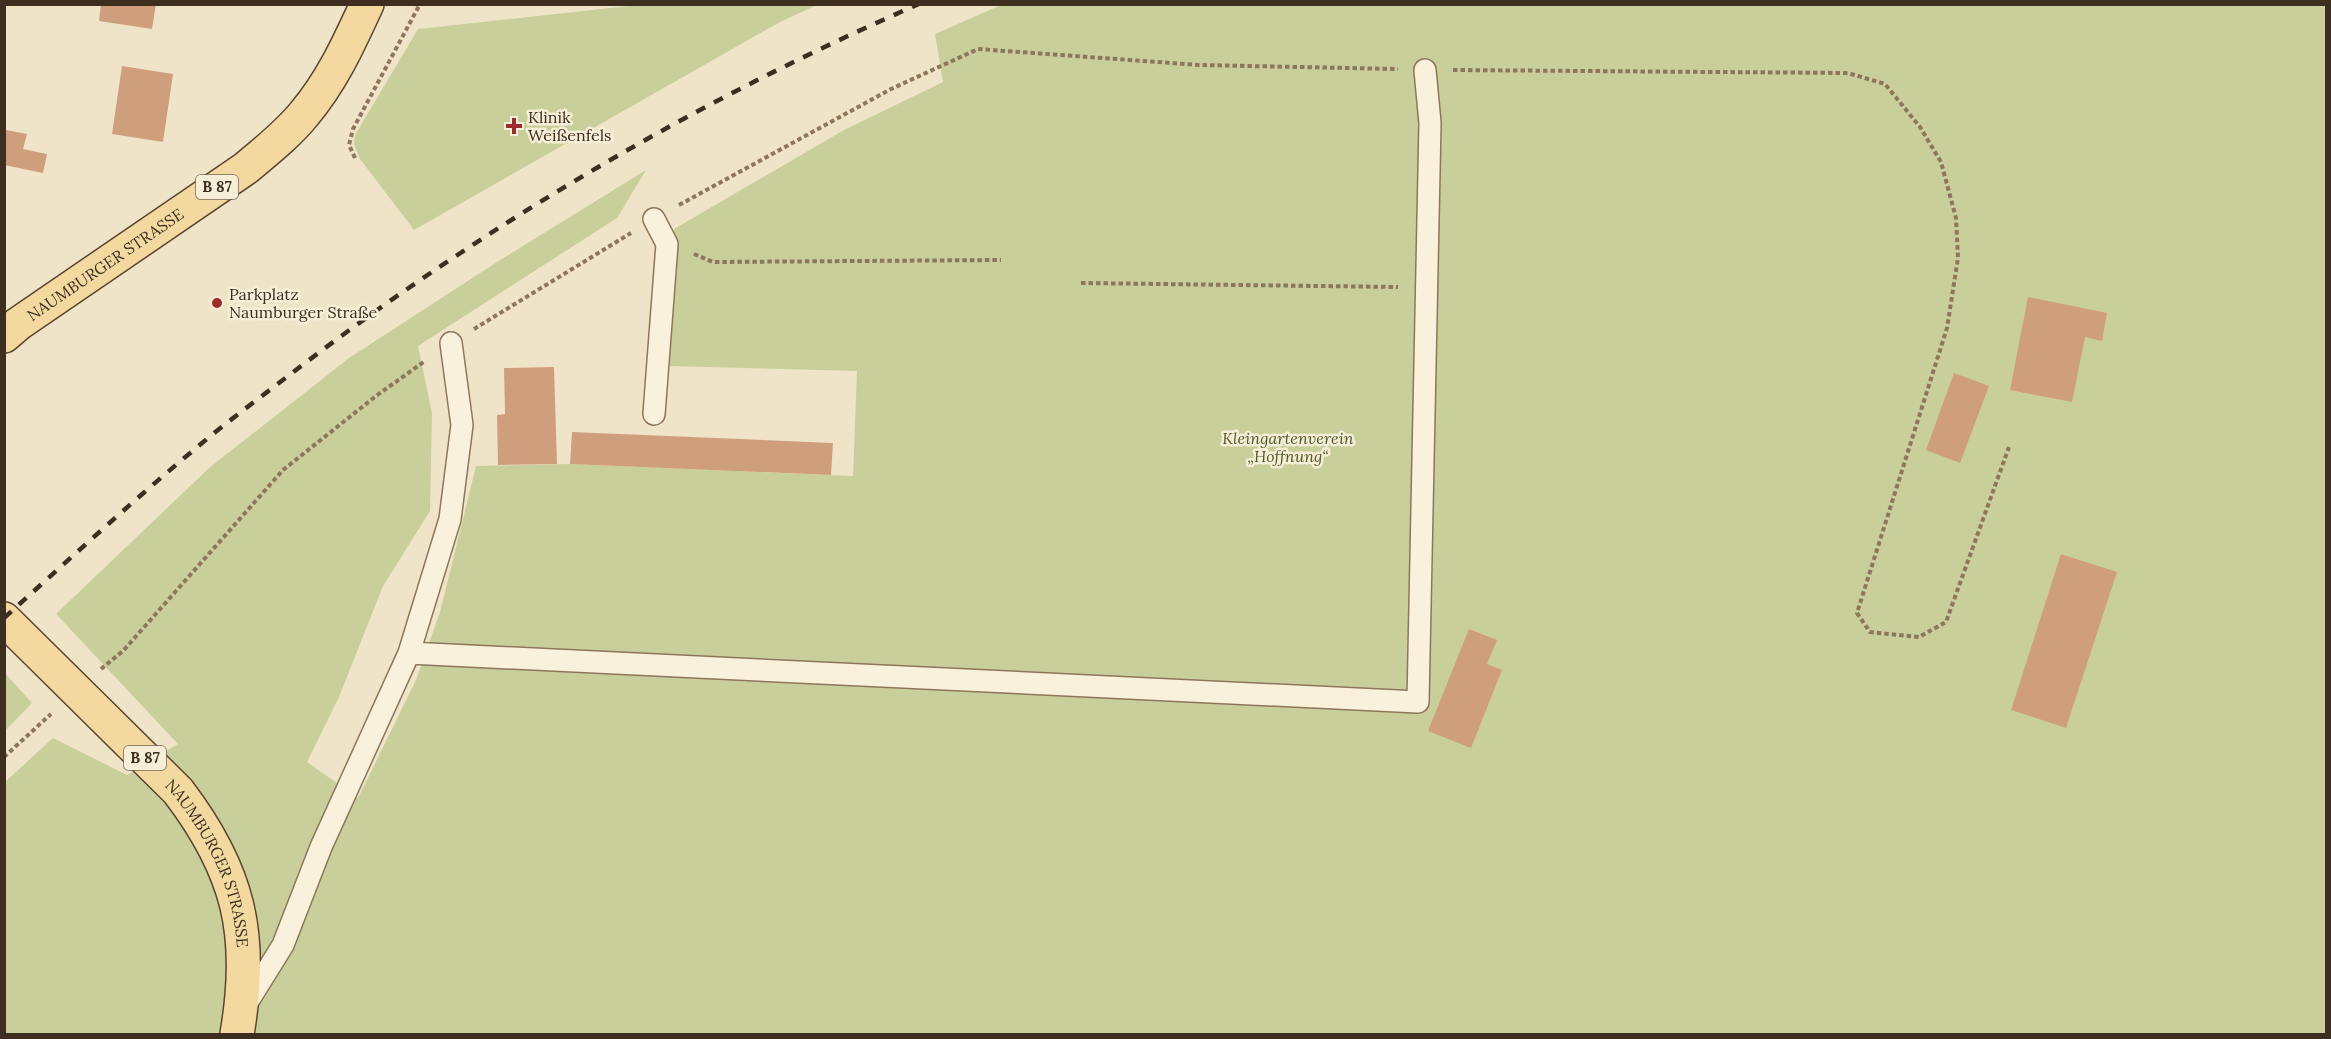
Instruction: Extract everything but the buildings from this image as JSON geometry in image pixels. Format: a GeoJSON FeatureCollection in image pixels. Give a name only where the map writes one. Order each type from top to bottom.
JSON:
{"type":"FeatureCollection","features":[{"type":"Feature","properties":{"kind":"main road","name":"NAUMBURGER STRASSE"},"geometry":{"type":"LineString","coordinates":[[4,336],[18,324],[246,168],[276,143],[304,115],[335,71],[367,4]]}},
{"type":"Feature","properties":{"kind":"main road","name":"NAUMBURGER STRASSE"},"geometry":{"type":"LineString","coordinates":[[4,619],[178,790],[199,818],[217,848],[230,880],[239,914],[244,969],[239,1023]]}},
{"type":"Feature","properties":{"kind":"lane"},"geometry":{"type":"LineString","coordinates":[[409,653],[1418,702],[1430,123],[1425,70]]}},
{"type":"Feature","properties":{"kind":"lane"},"geometry":{"type":"LineString","coordinates":[[654,219],[668,244],[654,414]]}},
{"type":"Feature","properties":{"kind":"lane"},"geometry":{"type":"LineString","coordinates":[[239,1023],[283,945],[321,847],[409,653],[450,519],[462,425],[451,343]]}},
{"type":"Feature","properties":{"kind":"path"},"geometry":{"type":"LineString","coordinates":[[355,158],[349,145],[353,129],[420,4]]}},
{"type":"Feature","properties":{"kind":"path"},"geometry":{"type":"LineString","coordinates":[[4,757],[77,689],[123,651],[283,470],[376,396],[451,343],[654,219],[891,89],[978,49],[1198,65],[1425,70],[1848,73],[1885,84],[1920,126],[1941,162],[1956,218],[1958,258],[1947,328],[1857,613],[1870,632],[1919,638],[1946,622],[2009,447]]}},
{"type":"Feature","properties":{"kind":"path"},"geometry":{"type":"LineString","coordinates":[[668,244],[713,262],[1001,260]]}},
{"type":"Feature","properties":{"kind":"path"},"geometry":{"type":"LineString","coordinates":[[1081,283],[1426,288]]}},
{"type":"Feature","properties":{"kind":"green space","name":"Klinik Weißenfels"},"geometry":{"type":"Polygon","coordinates":[[[647,4],[817,5],[780,22],[414,230],[360,159],[354,144],[355,135],[418,29],[647,4]]]}},
{"type":"Feature","properties":{"kind":"green space","name":"Kleingartenverein „Hoffnung“"},"geometry":{"type":"Polygon","coordinates":[[[1001,5],[2326,5],[2326,1034],[5,1034],[5,782],[53,738],[127,775],[178,744],[56,614],[209,468],[349,358],[497,262],[646,170],[617,218],[418,346],[432,413],[430,511],[383,586],[339,697],[307,762],[358,798],[416,680],[440,612],[476,466],[570,464],[853,476],[857,371],[668,366],[674,229],[844,130],[943,82],[935,34],[1001,5]]]}},
{"type":"Feature","properties":{"kind":"green space"},"geometry":{"type":"Polygon","coordinates":[[[5,673],[32,703],[5,731],[5,673]]]}},
{"type":"Feature","properties":{"kind":"railway"},"geometry":{"type":"LineString","coordinates":[[4,618],[133,502],[213,434],[365,319],[440,267],[594,169],[674,124],[754,82],[919,4]]}},
{"type":"Feature","properties":{"kind":"place","name":"Klinik Weißenfels"},"geometry":{"type":"Point","coordinates":[514,126]}},
{"type":"Feature","properties":{"kind":"place","name":"Parkplatz Naumburger Straße"},"geometry":{"type":"Point","coordinates":[217,303]}}]}
